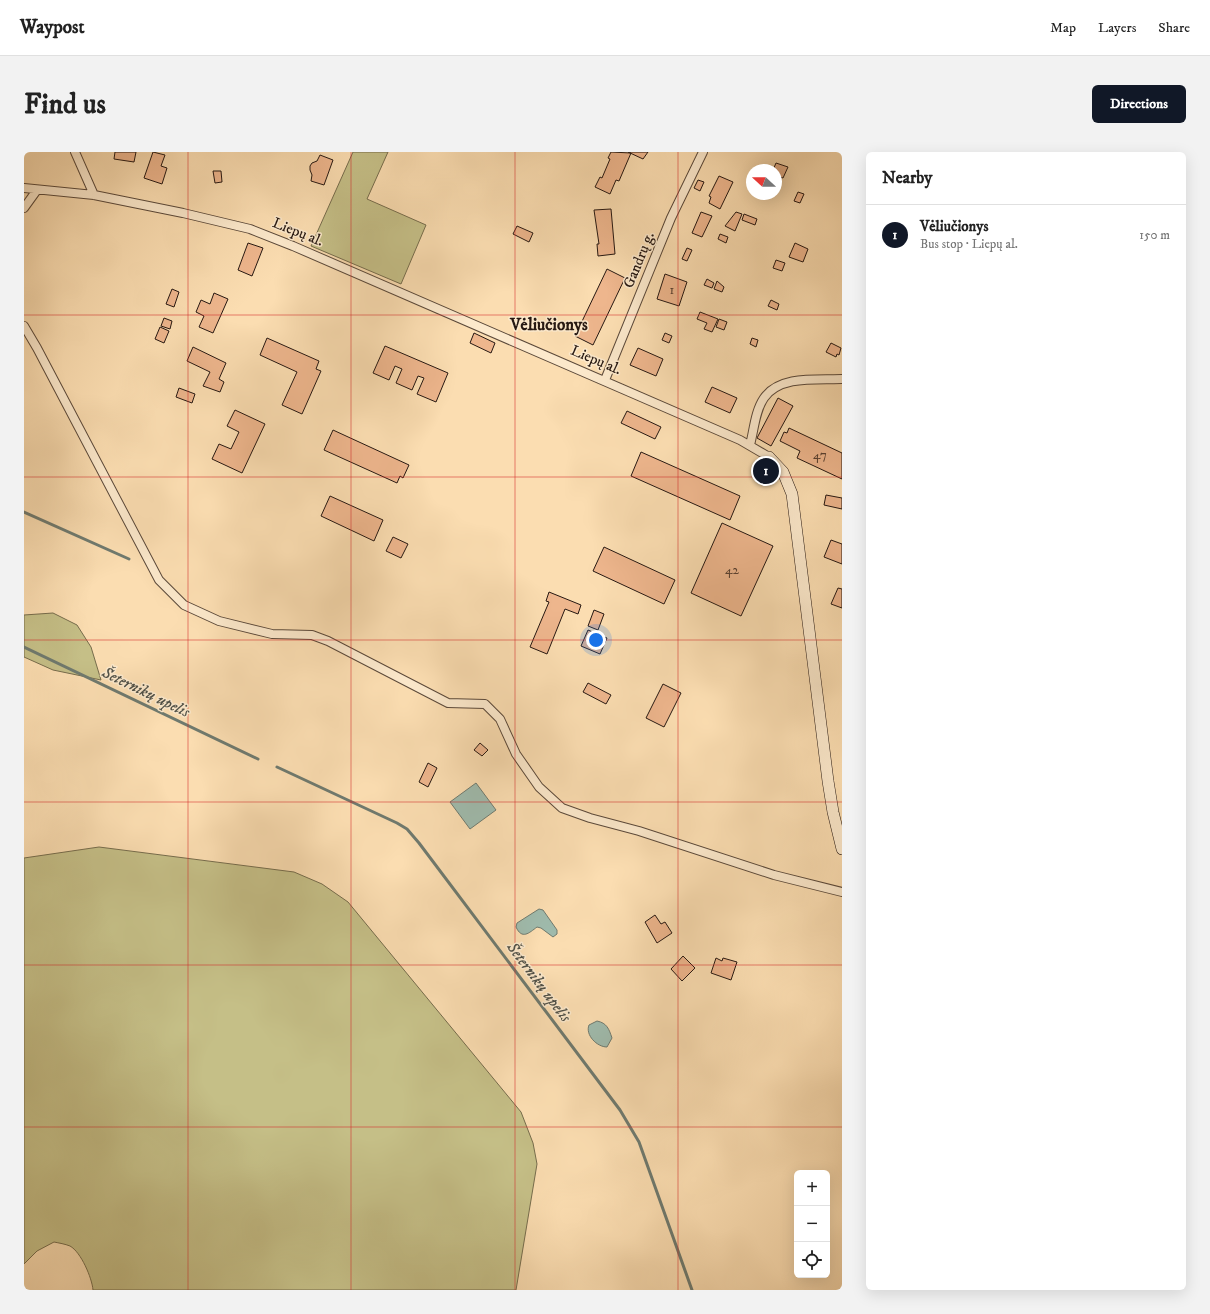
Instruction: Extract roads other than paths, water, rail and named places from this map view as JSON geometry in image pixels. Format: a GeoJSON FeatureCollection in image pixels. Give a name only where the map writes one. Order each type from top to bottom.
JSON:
{"type":"FeatureCollection","features":[{"type":"Feature","properties":{"kind":"main road","name":"Liepų al."},"geometry":{"type":"LineString","coordinates":[[769,457],[782,472],[792,494],[828,781],[834,818],[842,849]]}},
{"type":"Feature","properties":{"kind":"street"},"geometry":{"type":"LineString","coordinates":[[75,152],[94,195]]}},
{"type":"Feature","properties":{"kind":"street","name":"Gandrų g."},"geometry":{"type":"LineString","coordinates":[[605,380],[671,218],[703,152]]}},
{"type":"Feature","properties":{"kind":"street","name":"Liepų al."},"geometry":{"type":"LineString","coordinates":[[24,188],[94,195],[183,213],[250,229],[605,380],[750,445],[769,457]]}},
{"type":"Feature","properties":{"kind":"street"},"geometry":{"type":"LineString","coordinates":[[24,208],[37,190]]}},
{"type":"Feature","properties":{"kind":"street"},"geometry":{"type":"LineString","coordinates":[[24,326],[159,580],[184,605],[219,621],[272,634],[312,635],[328,641],[448,703],[485,704],[500,719],[516,754],[539,787],[562,808],[590,818],[639,831],[774,875],[842,892]]}},
{"type":"Feature","properties":{"kind":"street"},"geometry":{"type":"LineString","coordinates":[[750,445],[758,410],[764,398],[771,390],[790,382],[842,379]]}},
{"type":"Feature","properties":{"kind":"waterway"},"geometry":{"type":"LineString","coordinates":[[24,512],[129,559]]}},
{"type":"Feature","properties":{"kind":"waterway","name":"Šeternikų upelis"},"geometry":{"type":"LineString","coordinates":[[24,647],[258,759]]}},
{"type":"Feature","properties":{"kind":"waterway","name":"Šeternikų upelis"},"geometry":{"type":"LineString","coordinates":[[277,767],[397,823],[407,829],[419,843],[620,1110],[639,1142],[692,1290]]}},
{"type":"Feature","properties":{"kind":"place","name":"Vėliučionys"},"geometry":{"type":"Point","coordinates":[766,471]}},
{"type":"Feature","properties":{"kind":"district","name":"Vėliučionys"},"geometry":{"type":"Point","coordinates":[549,325]}}]}
